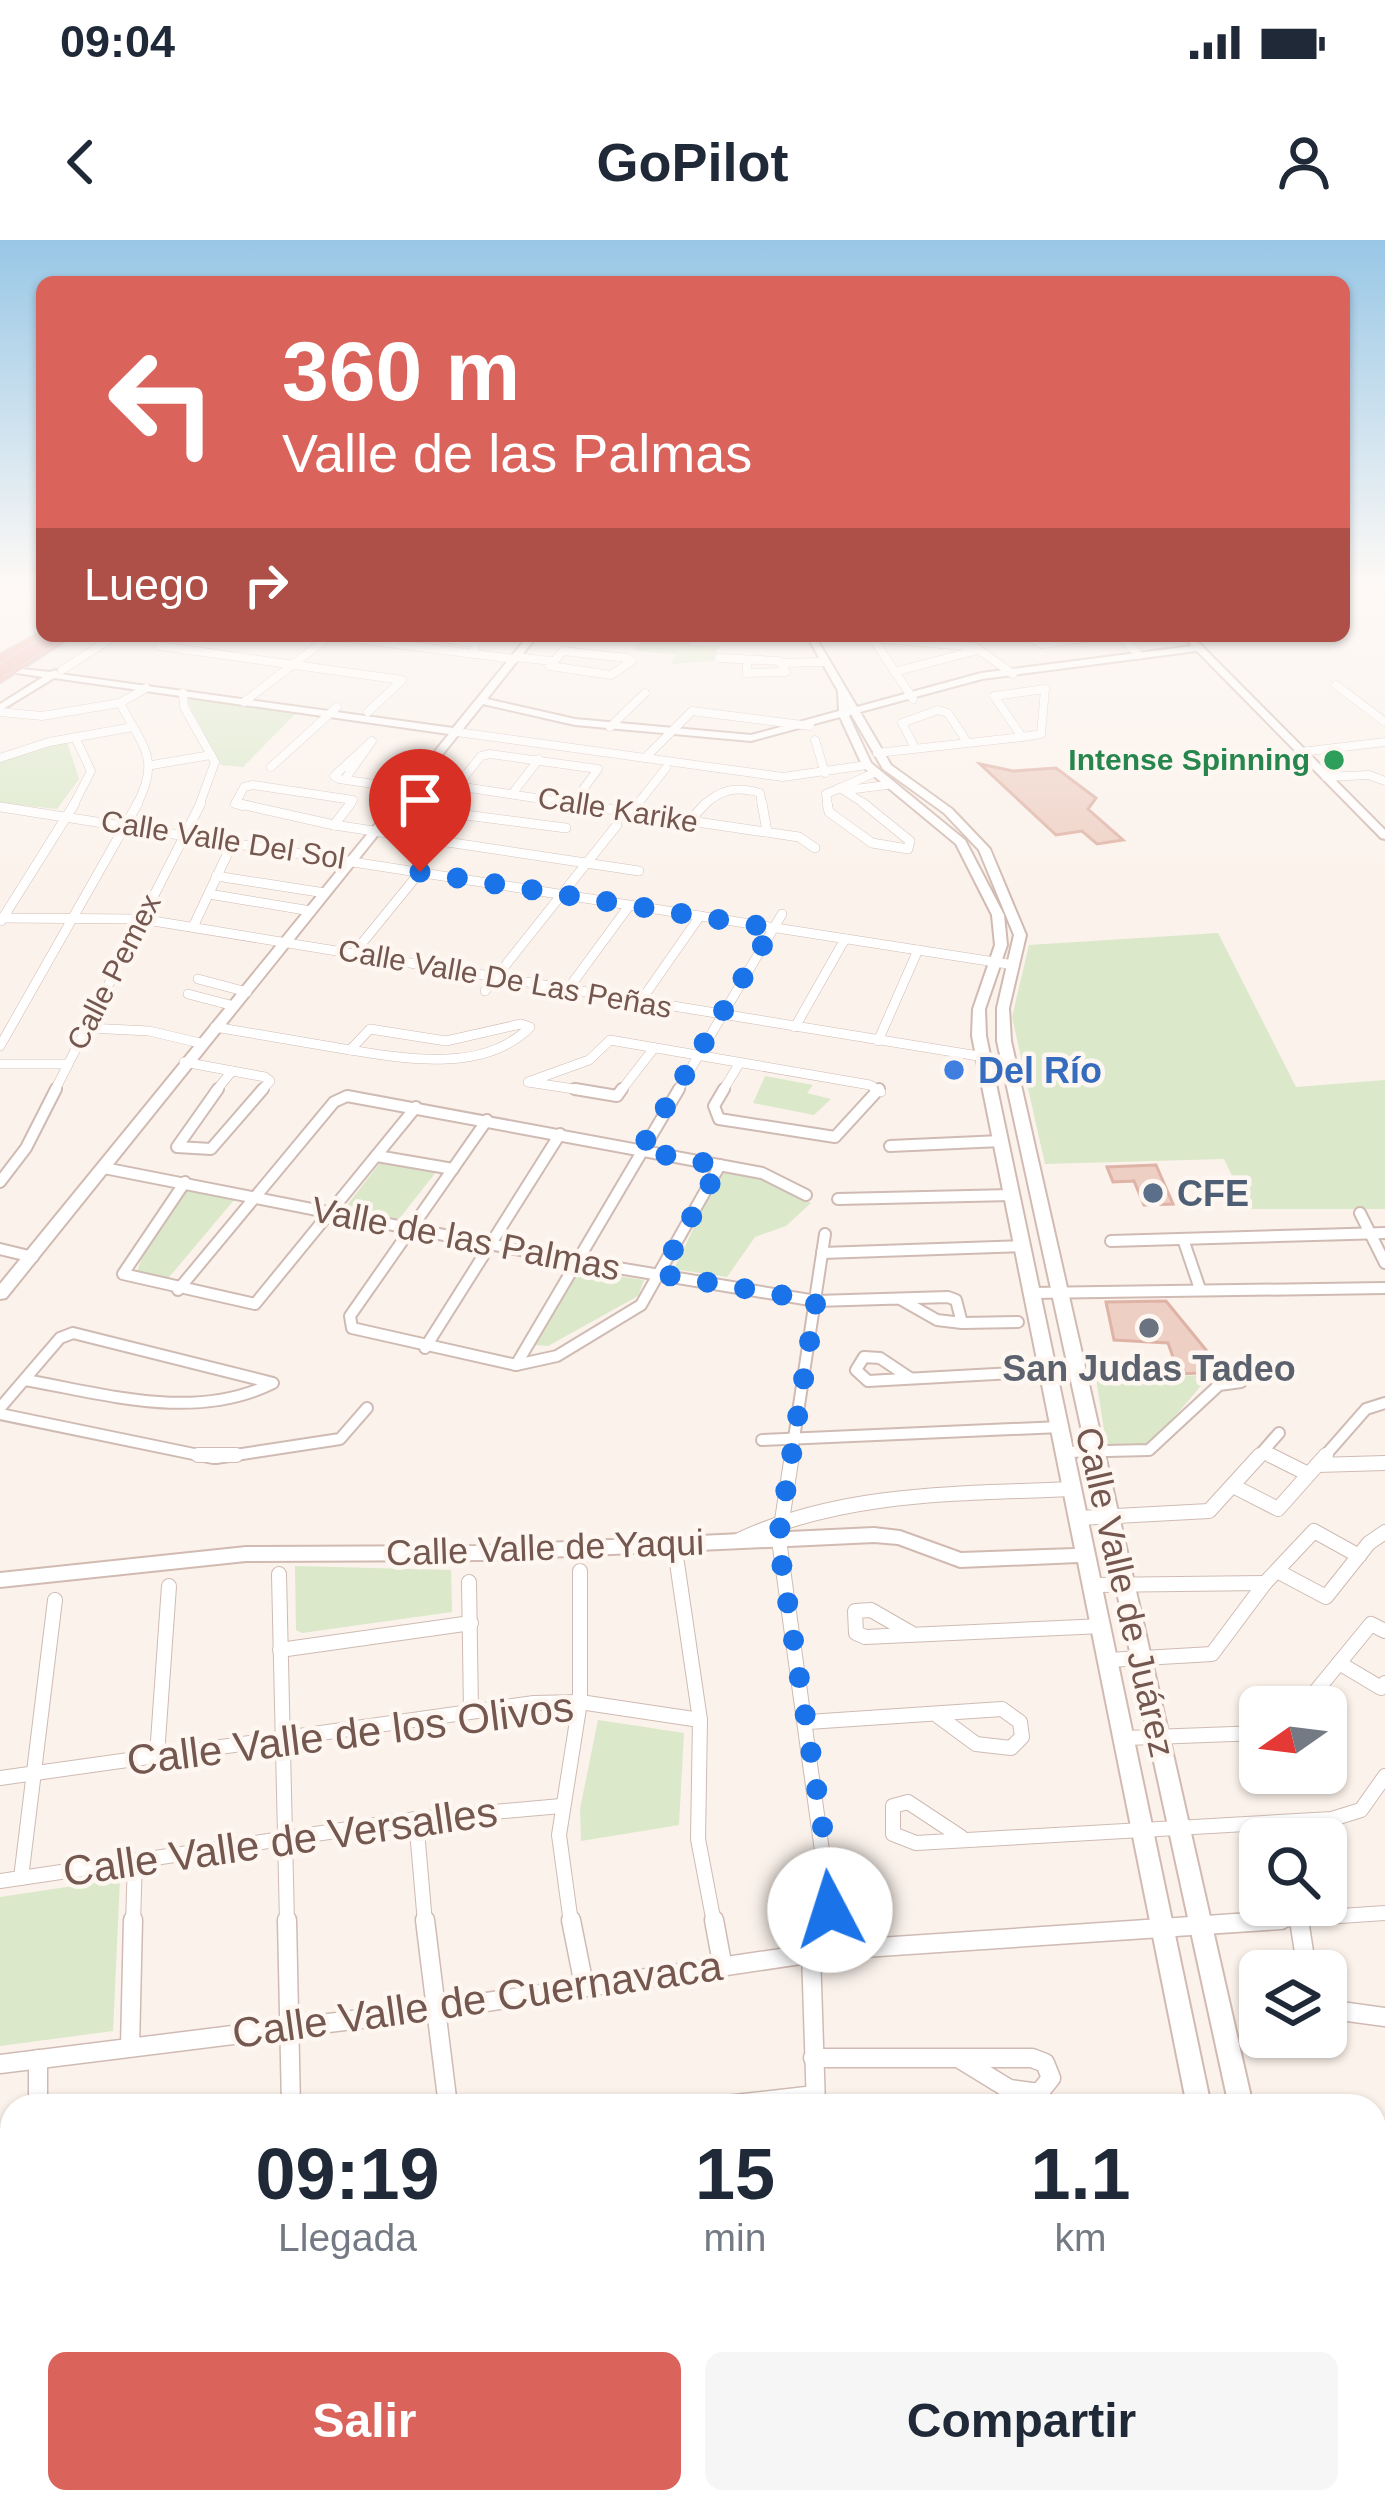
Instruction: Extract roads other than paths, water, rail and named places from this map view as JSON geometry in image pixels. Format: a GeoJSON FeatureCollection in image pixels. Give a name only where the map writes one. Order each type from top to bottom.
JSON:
{"type":"FeatureCollection","features":[{"type":"Feature","properties":{"kind":"street"},"geometry":{"type":"LineString","coordinates":[[126,685],[248,699],[266,685]]}},
{"type":"Feature","properties":{"kind":"street"},"geometry":{"type":"LineString","coordinates":[[138,685],[783,777],[876,765],[940,813],[968,850],[1011,935]]}},
{"type":"Feature","properties":{"kind":"street"},"geometry":{"type":"LineString","coordinates":[[368,712],[401,685]]}},
{"type":"Feature","properties":{"kind":"street"},"geometry":{"type":"LineString","coordinates":[[0,1294],[494,685]]}},
{"type":"Feature","properties":{"kind":"street"},"geometry":{"type":"LineString","coordinates":[[836,685],[849,719],[876,765],[940,813]]}},
{"type":"Feature","properties":{"kind":"street"},"geometry":{"type":"LineString","coordinates":[[903,685],[911,698]]}},
{"type":"Feature","properties":{"kind":"street"},"geometry":{"type":"LineString","coordinates":[[482,701],[610,727],[751,738],[849,719],[961,685]]}},
{"type":"Feature","properties":{"kind":"street"},"geometry":{"type":"LineString","coordinates":[[1235,685],[1385,836]]}},
{"type":"Feature","properties":{"kind":"street"},"geometry":{"type":"LineString","coordinates":[[1336,685],[1385,722]]}},
{"type":"Feature","properties":{"kind":"street"},"geometry":{"type":"LineString","coordinates":[[0,710],[41,716],[120,703],[146,688]]}},
{"type":"Feature","properties":{"kind":"street"},"geometry":{"type":"LineString","coordinates":[[838,789],[892,822],[910,848],[876,844],[837,820],[825,799],[838,789],[876,765],[914,747],[967,742],[1041,734],[1047,693],[1042,688],[994,694],[1022,736]]}},
{"type":"Feature","properties":{"kind":"street"},"geometry":{"type":"LineString","coordinates":[[152,765],[212,754],[184,707],[183,693]]}},
{"type":"Feature","properties":{"kind":"street"},"geometry":{"type":"LineString","coordinates":[[610,727],[645,693]]}},
{"type":"Feature","properties":{"kind":"street"},"geometry":{"type":"LineString","coordinates":[[0,1046],[152,777],[152,765],[120,703]]}},
{"type":"Feature","properties":{"kind":"street"},"geometry":{"type":"LineString","coordinates":[[914,747],[902,723],[943,710],[967,742]]}},
{"type":"Feature","properties":{"kind":"street"},"geometry":{"type":"LineString","coordinates":[[271,767],[333,711],[368,712],[460,729]]}},
{"type":"Feature","properties":{"kind":"street"},"geometry":{"type":"LineString","coordinates":[[645,758],[692,711],[810,726]]}},
{"type":"Feature","properties":{"kind":"street"},"geometry":{"type":"LineString","coordinates":[[0,758],[134,727]]}},
{"type":"Feature","properties":{"kind":"street"},"geometry":{"type":"LineString","coordinates":[[1,919],[91,776],[75,737]]}},
{"type":"Feature","properties":{"kind":"street"},"geometry":{"type":"LineString","coordinates":[[815,740],[825,773]]}},
{"type":"Feature","properties":{"kind":"street"},"geometry":{"type":"LineString","coordinates":[[374,741],[374,743],[345,779],[334,774],[365,742],[374,741]]}},
{"type":"Feature","properties":{"kind":"street"},"geometry":{"type":"LineString","coordinates":[[1301,752],[1385,742]]}},
{"type":"Feature","properties":{"kind":"street","name":"Calle Pemex"},"geometry":{"type":"LineString","coordinates":[[0,1182],[26,1148],[212,779],[216,766],[212,754]]}},
{"type":"Feature","properties":{"kind":"street"},"geometry":{"type":"LineString","coordinates":[[457,786],[483,755],[594,768],[599,773],[573,803]]}},
{"type":"Feature","properties":{"kind":"street"},"geometry":{"type":"LineString","coordinates":[[512,794],[539,759]]}},
{"type":"Feature","properties":{"kind":"street"},"geometry":{"type":"LineString","coordinates":[[838,789],[876,765]]}},
{"type":"Feature","properties":{"kind":"street"},"geometry":{"type":"LineString","coordinates":[[485,992],[667,769]]}},
{"type":"Feature","properties":{"kind":"street"},"geometry":{"type":"LineString","coordinates":[[1326,777],[1364,775],[1385,782]]}},
{"type":"Feature","properties":{"kind":"street","name":"Calle Karike"},"geometry":{"type":"LineString","coordinates":[[345,779],[512,794],[804,838],[815,848]]}},
{"type":"Feature","properties":{"kind":"street"},"geometry":{"type":"LineString","coordinates":[[332,824],[353,803],[349,798],[244,787],[235,804],[332,824],[639,871]]}},
{"type":"Feature","properties":{"kind":"street"},"geometry":{"type":"LineString","coordinates":[[689,821],[718,789],[734,787],[760,794],[767,832]]}},
{"type":"Feature","properties":{"kind":"street"},"geometry":{"type":"LineString","coordinates":[[395,806],[566,828]]}},
{"type":"Feature","properties":{"kind":"street"},"geometry":{"type":"LineString","coordinates":[[0,821],[5,807]]}},
{"type":"Feature","properties":{"kind":"street","name":"Calle Valle Del Sol"},"geometry":{"type":"LineString","coordinates":[[5,807],[1015,965]]}},
{"type":"Feature","properties":{"kind":"street"},"geometry":{"type":"LineString","coordinates":[[193,927],[232,842]]}},
{"type":"Feature","properties":{"kind":"street"},"geometry":{"type":"LineString","coordinates":[[354,953],[420,872]]}},
{"type":"Feature","properties":{"kind":"street"},"geometry":{"type":"LineString","coordinates":[[216,877],[326,893]]}},
{"type":"Feature","properties":{"kind":"street"},"geometry":{"type":"LineString","coordinates":[[208,894],[311,911]]}},
{"type":"Feature","properties":{"kind":"street"},"geometry":{"type":"LineString","coordinates":[[568,989],[629,905]]}},
{"type":"Feature","properties":{"kind":"street"},"geometry":{"type":"LineString","coordinates":[[517,1365],[782,914]]}},
{"type":"Feature","properties":{"kind":"street"},"geometry":{"type":"LineString","coordinates":[[640,1002],[700,916]]}},
{"type":"Feature","properties":{"kind":"street","name":"Calle Valle De Las Peñas"},"geometry":{"type":"LineString","coordinates":[[1,919],[141,919],[1009,1061]]}},
{"type":"Feature","properties":{"kind":"street","name":"Calle Valle de Juárez"},"geometry":{"type":"LineString","coordinates":[[1011,935],[994,962],[978,1018],[983,1059],[1197,2094]]}},
{"type":"Feature","properties":{"kind":"street","name":"Calle Valle de Juárez"},"geometry":{"type":"LineString","coordinates":[[1011,935],[1015,965],[1003,1008],[1009,1061],[1238,2094]]}},
{"type":"Feature","properties":{"kind":"street"},"geometry":{"type":"LineString","coordinates":[[795,1028],[845,939]]}},
{"type":"Feature","properties":{"kind":"street"},"geometry":{"type":"LineString","coordinates":[[878,1041],[918,950]]}},
{"type":"Feature","properties":{"kind":"street"},"geometry":{"type":"LineString","coordinates":[[198,979],[247,992]]}},
{"type":"Feature","properties":{"kind":"street"},"geometry":{"type":"LineString","coordinates":[[188,994],[234,1006]]}},
{"type":"Feature","properties":{"kind":"street"},"geometry":{"type":"LineString","coordinates":[[215,1027],[350,1049],[440,1061],[511,1041],[530,1027],[508,1021],[448,1041],[374,1028],[350,1049]]}},
{"type":"Feature","properties":{"kind":"street"},"geometry":{"type":"LineString","coordinates":[[88,1028],[148,1031],[200,1043]]}},
{"type":"Feature","properties":{"kind":"street"},"geometry":{"type":"LineString","coordinates":[[654,1048],[617,1096],[528,1082],[583,1063],[610,1040],[870,1085],[882,1091],[835,1137],[719,1119],[714,1106],[739,1064]]}},
{"type":"Feature","properties":{"kind":"street"},"geometry":{"type":"LineString","coordinates":[[184,1062],[265,1077],[270,1084],[211,1149],[177,1147],[232,1071]]}},
{"type":"Feature","properties":{"kind":"street"},"geometry":{"type":"LineString","coordinates":[[0,1064],[67,1064]]}},
{"type":"Feature","properties":{"kind":"street"},"geometry":{"type":"LineString","coordinates":[[178,1290],[334,1102],[353,1096],[775,1176],[806,1195]]}},
{"type":"Feature","properties":{"kind":"street"},"geometry":{"type":"LineString","coordinates":[[185,1181],[123,1270],[128,1279],[239,1304],[263,1299],[416,1107]]}},
{"type":"Feature","properties":{"kind":"street"},"geometry":{"type":"LineString","coordinates":[[487,1120],[350,1316],[349,1325],[425,1348],[517,1365],[538,1364],[626,1317],[660,1274],[720,1166]]}},
{"type":"Feature","properties":{"kind":"street"},"geometry":{"type":"LineString","coordinates":[[425,1348],[560,1134]]}},
{"type":"Feature","properties":{"kind":"street"},"geometry":{"type":"LineString","coordinates":[[890,1146],[1001,1141]]}},
{"type":"Feature","properties":{"kind":"street"},"geometry":{"type":"LineString","coordinates":[[377,1156],[453,1169]]}},
{"type":"Feature","properties":{"kind":"street","name":"Valle de las Palmas"},"geometry":{"type":"LineString","coordinates":[[104,1168],[575,1261],[816,1301],[952,1298],[962,1323]]}},
{"type":"Feature","properties":{"kind":"street"},"geometry":{"type":"LineString","coordinates":[[1007,1169],[1033,1169]]}},
{"type":"Feature","properties":{"kind":"street"},"geometry":{"type":"LineString","coordinates":[[838,1199],[1012,1195]]}},
{"type":"Feature","properties":{"kind":"street"},"geometry":{"type":"LineString","coordinates":[[1360,1213],[1385,1263]]}},
{"type":"Feature","properties":{"kind":"street"},"geometry":{"type":"LineString","coordinates":[[1111,1241],[1385,1233]]}},
{"type":"Feature","properties":{"kind":"street"},"geometry":{"type":"LineString","coordinates":[[825,1234],[780,1530],[834,1950]]}},
{"type":"Feature","properties":{"kind":"street"},"geometry":{"type":"LineString","coordinates":[[1183,1239],[1200,1289]]}},
{"type":"Feature","properties":{"kind":"street"},"geometry":{"type":"LineString","coordinates":[[822,1253],[1022,1246]]}},
{"type":"Feature","properties":{"kind":"street"},"geometry":{"type":"LineString","coordinates":[[0,1249],[32,1257]]}},
{"type":"Feature","properties":{"kind":"street"},"geometry":{"type":"LineString","coordinates":[[1031,1293],[1385,1288]]}},
{"type":"Feature","properties":{"kind":"street","name":"Valle de las Palmas"},"geometry":{"type":"LineString","coordinates":[[901,1299],[937,1320],[1018,1322]]}},
{"type":"Feature","properties":{"kind":"street"},"geometry":{"type":"LineString","coordinates":[[25,1380],[172,1406],[255,1393],[273,1383],[73,1333],[60,1338],[25,1380],[0,1411],[214,1458],[340,1439],[367,1408]]}},
{"type":"Feature","properties":{"kind":"street"},"geometry":{"type":"LineString","coordinates":[[1041,1336],[1070,1338]]}},
{"type":"Feature","properties":{"kind":"street"},"geometry":{"type":"LineString","coordinates":[[910,1378],[1050,1379],[1081,1386]]}},
{"type":"Feature","properties":{"kind":"street"},"geometry":{"type":"LineString","coordinates":[[1065,1452],[1154,1448],[1220,1385],[1241,1382]]}},
{"type":"Feature","properties":{"kind":"street"},"geometry":{"type":"LineString","coordinates":[[1235,1487],[1278,1509],[1366,1409],[1385,1403]]}},
{"type":"Feature","properties":{"kind":"street"},"geometry":{"type":"LineString","coordinates":[[762,1440],[1060,1427]]}},
{"type":"Feature","properties":{"kind":"street"},"geometry":{"type":"LineString","coordinates":[[1079,1518],[1209,1511],[1279,1433]]}},
{"type":"Feature","properties":{"kind":"street"},"geometry":{"type":"LineString","coordinates":[[1265,1452],[1312,1470],[1385,1462]]}},
{"type":"Feature","properties":{"kind":"street"},"geometry":{"type":"LineString","coordinates":[[780,1530],[902,1500],[1073,1489]]}},
{"type":"Feature","properties":{"kind":"street","name":"Calle Valle de Yaqui"},"geometry":{"type":"LineString","coordinates":[[0,1580],[246,1553],[483,1553],[736,1542],[780,1530],[890,1535],[961,1560],[1087,1555]]}},
{"type":"Feature","properties":{"kind":"street"},"geometry":{"type":"LineString","coordinates":[[1109,1660],[1212,1654],[1265,1583],[1314,1531],[1359,1556]]}},
{"type":"Feature","properties":{"kind":"street"},"geometry":{"type":"LineString","coordinates":[[1279,1572],[1326,1597],[1385,1532]]}},
{"type":"Feature","properties":{"kind":"street"},"geometry":{"type":"LineString","coordinates":[[677,1563],[700,1720],[698,1839],[722,1964]]}},
{"type":"Feature","properties":{"kind":"street"},"geometry":{"type":"LineString","coordinates":[[580,1571],[580,1702],[561,1806],[560,1867],[584,1984]]}},
{"type":"Feature","properties":{"kind":"street"},"geometry":{"type":"LineString","coordinates":[[279,1574],[290,2094]]}},
{"type":"Feature","properties":{"kind":"street"},"geometry":{"type":"LineString","coordinates":[[470,1582],[471,1711]]}},
{"type":"Feature","properties":{"kind":"street"},"geometry":{"type":"LineString","coordinates":[[1094,1585],[1265,1583]]}},
{"type":"Feature","properties":{"kind":"street"},"geometry":{"type":"LineString","coordinates":[[157,1755],[169,1586]]}},
{"type":"Feature","properties":{"kind":"street"},"geometry":{"type":"LineString","coordinates":[[21,1878],[55,1600]]}},
{"type":"Feature","properties":{"kind":"street"},"geometry":{"type":"LineString","coordinates":[[280,1650],[470,1622]]}},
{"type":"Feature","properties":{"kind":"street"},"geometry":{"type":"LineString","coordinates":[[911,1633],[1102,1626]]}},
{"type":"Feature","properties":{"kind":"street"},"geometry":{"type":"LineString","coordinates":[[1320,1686],[1378,1627]]}},
{"type":"Feature","properties":{"kind":"street"},"geometry":{"type":"LineString","coordinates":[[1339,1663],[1383,1685]]}},
{"type":"Feature","properties":{"kind":"street","name":"Calle Valle de los Olivos"},"geometry":{"type":"LineString","coordinates":[[0,1778],[471,1711],[580,1702],[700,1720]]}},
{"type":"Feature","properties":{"kind":"street"},"geometry":{"type":"LineString","coordinates":[[808,1722],[1002,1709],[1019,1722],[1022,1737],[1011,1748],[987,1748],[938,1716]]}},
{"type":"Feature","properties":{"kind":"street"},"geometry":{"type":"LineString","coordinates":[[1126,1738],[1239,1734]]}},
{"type":"Feature","properties":{"kind":"street"},"geometry":{"type":"LineString","coordinates":[[961,1837],[1343,1818],[1361,1810],[1385,1778]]}},
{"type":"Feature","properties":{"kind":"street","name":"Calle Valle de Versalles"},"geometry":{"type":"LineString","coordinates":[[0,1881],[416,1819],[561,1806]]}},
{"type":"Feature","properties":{"kind":"street"},"geometry":{"type":"LineString","coordinates":[[416,1819],[433,2010],[446,2094]]}},
{"type":"Feature","properties":{"kind":"street"},"geometry":{"type":"LineString","coordinates":[[130,2047],[136,1860]]}},
{"type":"Feature","properties":{"kind":"street","name":"Calle Valle de Cuernavaca"},"geometry":{"type":"LineString","coordinates":[[1347,1916],[1385,1913]]}},
{"type":"Feature","properties":{"kind":"street","name":"Calle Valle de Cuernavaca"},"geometry":{"type":"LineString","coordinates":[[0,2064],[433,2010],[834,1950],[1239,1923]]}},
{"type":"Feature","properties":{"kind":"street"},"geometry":{"type":"LineString","coordinates":[[811,1953],[815,2094]]}},
{"type":"Feature","properties":{"kind":"street"},"geometry":{"type":"LineString","coordinates":[[1347,2012],[1385,2017]]}},
{"type":"Feature","properties":{"kind":"street"},"geometry":{"type":"LineString","coordinates":[[813,2058],[960,2059]]}},
{"type":"Feature","properties":{"kind":"street"},"geometry":{"type":"LineString","coordinates":[[38,2060],[38,2094]]}},
{"type":"Feature","properties":{"kind":"place","name":"Intense Spinning"},"geometry":{"type":"Point","coordinates":[1334,760]}},
{"type":"Feature","properties":{"kind":"place","name":"Del Río"},"geometry":{"type":"Point","coordinates":[954,1070]}},
{"type":"Feature","properties":{"kind":"place","name":"CFE"},"geometry":{"type":"Point","coordinates":[1153,1193]}},
{"type":"Feature","properties":{"kind":"place","name":"San Judas Tadeo"},"geometry":{"type":"Point","coordinates":[1149,1328]}}]}
